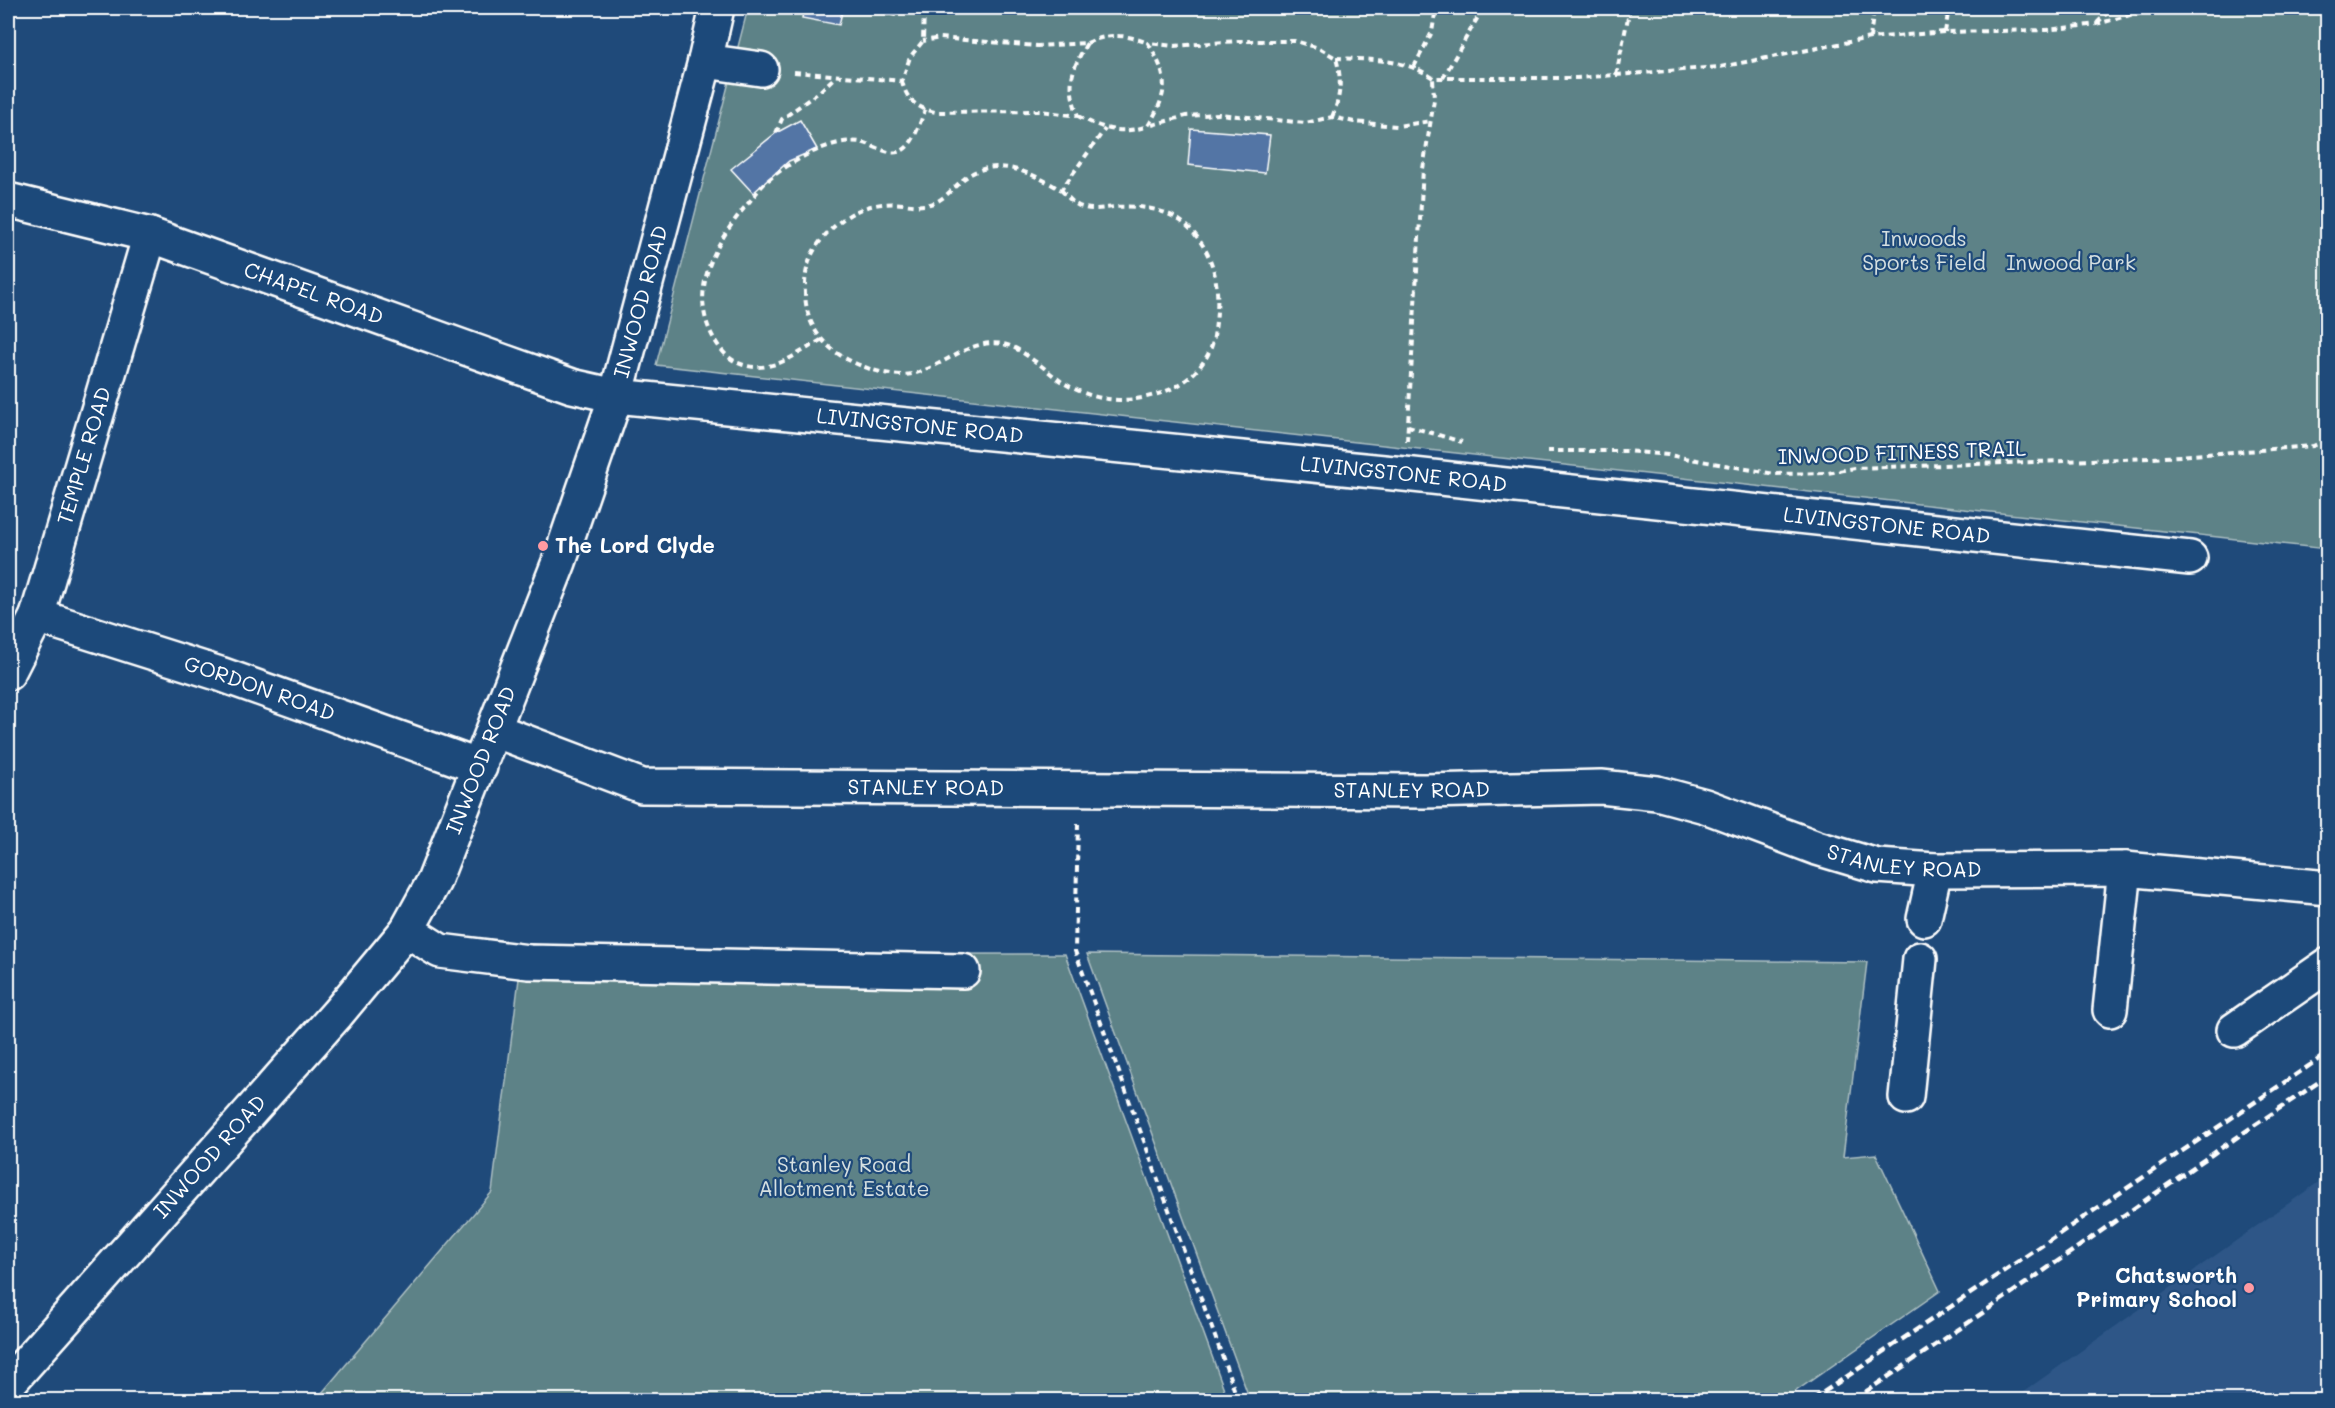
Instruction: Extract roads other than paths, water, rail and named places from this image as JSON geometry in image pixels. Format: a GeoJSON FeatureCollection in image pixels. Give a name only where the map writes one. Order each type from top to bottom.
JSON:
{"type":"FeatureCollection","features":[{"type":"Feature","properties":{"kind":"street","name":"INWOOD ROAD"},"geometry":{"type":"LineString","coordinates":[[8,1384],[337,1014],[406,930],[434,881],[559,562],[616,396],[717,8]]}},
{"type":"Feature","properties":{"kind":"street"},"geometry":{"type":"LineString","coordinates":[[705,61],[761,69]]}},
{"type":"Feature","properties":{"kind":"street","name":"CHAPEL ROAD"},"geometry":{"type":"LineString","coordinates":[[8,200],[150,235],[572,386],[616,396]]}},
{"type":"Feature","properties":{"kind":"street","name":"TEMPLE ROAD"},"geometry":{"type":"LineString","coordinates":[[8,673],[37,616],[150,235]]}},
{"type":"Feature","properties":{"kind":"street","name":"LIVINGSTONE ROAD"},"geometry":{"type":"LineString","coordinates":[[616,396],[1404,474],[2190,558]]}},
{"type":"Feature","properties":{"kind":"street","name":"GORDON ROAD"},"geometry":{"type":"LineString","coordinates":[[37,616],[220,674],[480,767]]}},
{"type":"Feature","properties":{"kind":"street","name":"STANLEY ROAD"},"geometry":{"type":"LineString","coordinates":[[494,730],[642,786],[1424,791],[1601,787],[1657,794],[1705,806],[1816,848],[1877,866],[1935,870],[2125,869],[2328,888]]}},
{"type":"Feature","properties":{"kind":"street"},"geometry":{"type":"LineString","coordinates":[[2110,1010],[2125,869]]}},
{"type":"Feature","properties":{"kind":"street"},"geometry":{"type":"LineString","coordinates":[[1924,919],[1935,870]]}},
{"type":"Feature","properties":{"kind":"street"},"geometry":{"type":"LineString","coordinates":[[406,930],[440,951],[529,962],[963,971]]}},
{"type":"Feature","properties":{"kind":"street"},"geometry":{"type":"LineString","coordinates":[[1906,1097],[1920,959]]}},
{"type":"Feature","properties":{"kind":"street"},"geometry":{"type":"LineString","coordinates":[[2234,1030],[2328,965]]}},
{"type":"Feature","properties":{"kind":"railway"},"geometry":{"type":"LineString","coordinates":[[1812,1400],[2328,1053]]}},
{"type":"Feature","properties":{"kind":"railway"},"geometry":{"type":"LineString","coordinates":[[1853,1400],[2328,1076]]}},
{"type":"Feature","properties":{"kind":"place","name":"The Lord Clyde"},"geometry":{"type":"Point","coordinates":[543,546]}},
{"type":"Feature","properties":{"kind":"place","name":"Chatsworth Primary School"},"geometry":{"type":"Point","coordinates":[2249,1288]}},
{"type":"Feature","properties":{"kind":"park label","name":"Inwoods Sports Field"},"geometry":{"type":"Point","coordinates":[1924,251]}},
{"type":"Feature","properties":{"kind":"park label","name":"Inwood Park"},"geometry":{"type":"Point","coordinates":[2071,263]}},
{"type":"Feature","properties":{"kind":"park label","name":"Stanley Road Allotment Estate"},"geometry":{"type":"Point","coordinates":[844,1177]}}]}
